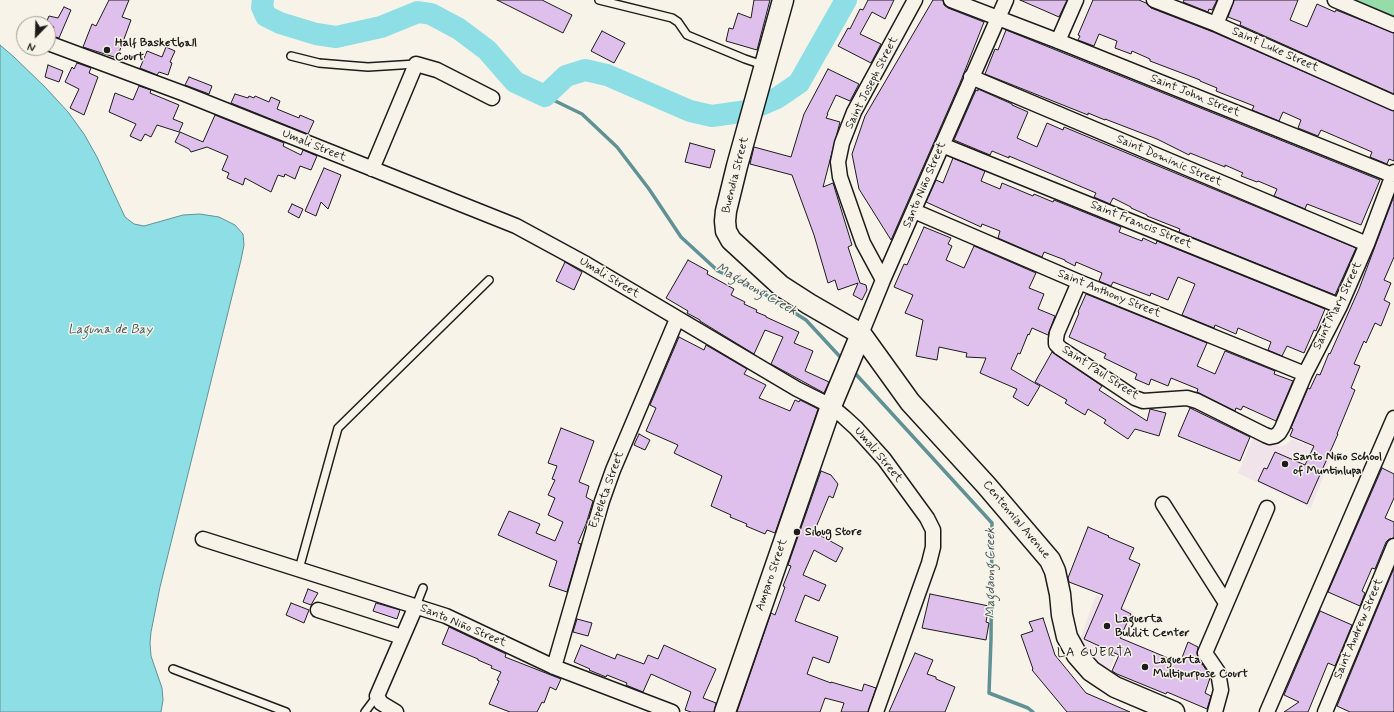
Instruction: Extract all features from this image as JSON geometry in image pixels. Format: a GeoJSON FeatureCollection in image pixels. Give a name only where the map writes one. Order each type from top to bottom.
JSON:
{"type":"FeatureCollection","features":[{"type":"Feature","properties":{"kind":"street","name":"Buendia Street"},"geometry":{"type":"LineString","coordinates":[[783,0],[726,211],[726,231],[738,248],[781,286],[859,340]]}},
{"type":"Feature","properties":{"kind":"street","name":"Saint Joseph Street"},"geometry":{"type":"LineString","coordinates":[[883,280],[863,243],[840,177],[838,162],[842,143],[854,112],[915,0]]}},
{"type":"Feature","properties":{"kind":"street"},"geometry":{"type":"LineString","coordinates":[[951,0],[997,18]]}},
{"type":"Feature","properties":{"kind":"street","name":"Santo Niño Street"},"geometry":{"type":"LineString","coordinates":[[846,371],[883,280],[1006,0]]}},
{"type":"Feature","properties":{"kind":"street"},"geometry":{"type":"LineString","coordinates":[[1058,41],[1076,0]]}},
{"type":"Feature","properties":{"kind":"street","name":"Saint Luke Street"},"geometry":{"type":"LineString","coordinates":[[1154,0],[1216,24],[1394,103]]}},
{"type":"Feature","properties":{"kind":"street"},"geometry":{"type":"LineString","coordinates":[[1216,24],[1226,0]]}},
{"type":"Feature","properties":{"kind":"street"},"geometry":{"type":"LineString","coordinates":[[1335,0],[1394,24]]}},
{"type":"Feature","properties":{"kind":"street","name":"Saint John Street"},"geometry":{"type":"LineString","coordinates":[[997,18],[1393,174]]}},
{"type":"Feature","properties":{"kind":"street","name":"Umali Street"},"geometry":{"type":"LineString","coordinates":[[56,46],[185,94],[516,226],[586,264],[797,389],[831,406],[856,428],[884,459],[927,518],[933,530],[933,547],[929,563],[876,712]]}},
{"type":"Feature","properties":{"kind":"street"},"geometry":{"type":"LineString","coordinates":[[372,169],[416,64],[437,70],[492,98]]}},
{"type":"Feature","properties":{"kind":"street","name":"Saint Dominic Street"},"geometry":{"type":"LineString","coordinates":[[971,77],[1368,244]]}},
{"type":"Feature","properties":{"kind":"street","name":"Saint Francis Street"},"geometry":{"type":"LineString","coordinates":[[942,145],[1340,306]]}},
{"type":"Feature","properties":{"kind":"street","name":"Saint Mary Street"},"geometry":{"type":"LineString","coordinates":[[1275,436],[1282,428],[1305,374],[1340,306],[1368,244],[1393,174]]}},
{"type":"Feature","properties":{"kind":"street","name":"Saint Anthony Street"},"geometry":{"type":"LineString","coordinates":[[914,211],[1079,282],[1305,374]]}},
{"type":"Feature","properties":{"kind":"street","name":"Saint Paul Street"},"geometry":{"type":"LineString","coordinates":[[1079,282],[1058,332],[1056,344],[1060,348],[1135,398],[1143,401],[1187,398],[1197,401],[1265,435],[1270,437],[1275,436]]}},
{"type":"Feature","properties":{"kind":"street","name":"Espeleta Street"},"geometry":{"type":"LineString","coordinates":[[554,667],[591,535],[611,476],[677,319]]}},
{"type":"Feature","properties":{"kind":"street","name":"Centennial Avenue"},"geometry":{"type":"LineString","coordinates":[[859,340],[910,402],[986,485],[1050,560],[1055,571],[1067,638],[1077,655],[1094,674],[1115,688],[1174,712]]}},
{"type":"Feature","properties":{"kind":"street","name":"Amparo Street"},"geometry":{"type":"LineString","coordinates":[[725,712],[831,406],[846,371]]}},
{"type":"Feature","properties":{"kind":"street"},"geometry":{"type":"LineString","coordinates":[[1268,712],[1394,418]]}},
{"type":"Feature","properties":{"kind":"street"},"geometry":{"type":"LineString","coordinates":[[1163,504],[1226,603]]}},
{"type":"Feature","properties":{"kind":"street"},"geometry":{"type":"LineString","coordinates":[[1215,712],[1221,690],[1218,672],[1205,653],[1267,508]]}},
{"type":"Feature","properties":{"kind":"street","name":"Santo Niño Street"},"geometry":{"type":"LineString","coordinates":[[203,539],[446,616],[554,667],[672,712]]}},
{"type":"Feature","properties":{"kind":"street","name":"Saint Andrew Street"},"geometry":{"type":"LineString","coordinates":[[1325,712],[1394,546]]}},
{"type":"Feature","properties":{"kind":"street"},"geometry":{"type":"LineString","coordinates":[[396,712],[381,703],[376,696],[416,606]]}},
{"type":"Feature","properties":{"kind":"street"},"geometry":{"type":"LineString","coordinates":[[318,610],[402,637]]}},
{"type":"Feature","properties":{"kind":"lane"},"geometry":{"type":"LineString","coordinates":[[599,0],[672,18],[678,22],[687,35],[745,59],[765,65]]}},
{"type":"Feature","properties":{"kind":"lane"},"geometry":{"type":"LineString","coordinates":[[291,56],[319,63],[368,67],[416,64]]}},
{"type":"Feature","properties":{"kind":"lane"},"geometry":{"type":"LineString","coordinates":[[299,569],[338,428],[488,280]]}},
{"type":"Feature","properties":{"kind":"lane"},"geometry":{"type":"LineString","coordinates":[[416,606],[423,588]]}},
{"type":"Feature","properties":{"kind":"lane"},"geometry":{"type":"LineString","coordinates":[[173,669],[286,712]]}},
{"type":"Feature","properties":{"kind":"lane"},"geometry":{"type":"LineString","coordinates":[[365,712],[376,696]]}},
{"type":"Feature","properties":{"kind":"shaded area","name":"Santo Niño School of Muntinlupa"},"geometry":{"type":"Polygon","coordinates":[[[1254,435],[1278,446],[1286,445],[1292,439],[1332,455],[1311,508],[1238,473],[1254,435]]]}},
{"type":"Feature","properties":{"kind":"shaded area","name":"Laguerta Bulilit Center"},"geometry":{"type":"Polygon","coordinates":[[[1096,595],[1134,612],[1110,669],[1101,666],[1094,659],[1080,639],[1096,595]]]}},
{"type":"Feature","properties":{"kind":"green space"},"geometry":{"type":"Polygon","coordinates":[[[1354,0],[1394,0],[1394,16],[1354,0]]]}},
{"type":"Feature","properties":{"kind":"water","name":"Laguna de Bay"},"geometry":{"type":"Polygon","coordinates":[[[0,45],[46,88],[68,112],[84,134],[97,157],[125,217],[134,224],[144,226],[183,215],[200,214],[219,217],[235,225],[243,234],[244,245],[241,260],[160,587],[151,632],[151,656],[162,688],[163,700],[161,712],[0,712],[0,45]]]}},
{"type":"Feature","properties":{"kind":"building"},"geometry":{"type":"Polygon","coordinates":[[[109,0],[129,0],[122,17],[131,20],[117,58],[83,47],[92,24],[96,26],[109,0]]]}},
{"type":"Feature","properties":{"kind":"building"},"geometry":{"type":"Polygon","coordinates":[[[497,0],[542,0],[572,15],[563,33],[497,0]]]}},
{"type":"Feature","properties":{"kind":"building"},"geometry":{"type":"Polygon","coordinates":[[[754,0],[770,0],[757,50],[726,41],[729,28],[733,29],[738,13],[751,18],[754,0]]]}},
{"type":"Feature","properties":{"kind":"building"},"geometry":{"type":"Polygon","coordinates":[[[868,0],[894,0],[885,19],[872,12],[860,34],[881,44],[871,63],[838,46],[848,28],[850,29],[860,9],[863,10],[868,0]]]}},
{"type":"Feature","properties":{"kind":"building"},"geometry":{"type":"Polygon","coordinates":[[[933,0],[943,0],[944,5],[948,8],[984,22],[960,83],[891,240],[859,189],[852,154],[865,116],[933,0]]]}},
{"type":"Feature","properties":{"kind":"building"},"geometry":{"type":"Polygon","coordinates":[[[1020,0],[1067,0],[1059,17],[1020,0]]]}},
{"type":"Feature","properties":{"kind":"building"},"geometry":{"type":"Polygon","coordinates":[[[1093,0],[1139,0],[1146,3],[1151,8],[1213,32],[1394,111],[1394,161],[1389,159],[1387,164],[1370,157],[1372,152],[1321,130],[1318,136],[1298,128],[1301,120],[1283,112],[1279,121],[1252,110],[1254,106],[1216,91],[1217,88],[1200,80],[1150,61],[1150,59],[1132,51],[1131,54],[1115,48],[1117,41],[1099,34],[1094,46],[1078,40],[1080,36],[1078,35],[1093,0]]]}},
{"type":"Feature","properties":{"kind":"building"},"geometry":{"type":"Polygon","coordinates":[[[1184,0],[1217,0],[1212,10],[1209,9],[1208,12],[1183,2],[1184,0]]]}},
{"type":"Feature","properties":{"kind":"building"},"geometry":{"type":"Polygon","coordinates":[[[1234,0],[1298,0],[1290,20],[1307,27],[1317,4],[1394,33],[1394,94],[1240,25],[1241,22],[1228,17],[1234,0]]]}},
{"type":"Feature","properties":{"kind":"building"},"geometry":{"type":"Polygon","coordinates":[[[64,7],[71,10],[59,38],[56,37],[56,18],[58,18],[64,7]]]}},
{"type":"Feature","properties":{"kind":"building"},"geometry":{"type":"Polygon","coordinates":[[[1006,30],[1380,180],[1361,225],[1307,204],[1305,209],[1274,196],[1277,189],[1241,176],[1243,173],[1225,165],[1225,167],[1190,153],[1189,155],[1157,139],[1088,113],[1088,115],[985,74],[995,49],[998,50],[1006,30]]]}},
{"type":"Feature","properties":{"kind":"building"},"geometry":{"type":"Polygon","coordinates":[[[602,31],[625,43],[614,63],[591,51],[602,31]]]}},
{"type":"Feature","properties":{"kind":"building"},"geometry":{"type":"Polygon","coordinates":[[[166,47],[175,51],[170,62],[172,63],[168,75],[159,72],[157,75],[140,68],[147,51],[162,57],[166,47]]]}},
{"type":"Feature","properties":{"kind":"building"},"geometry":{"type":"Polygon","coordinates":[[[77,63],[91,68],[89,73],[98,77],[84,115],[70,108],[79,89],[65,82],[72,67],[74,69],[77,63]]]}},
{"type":"Feature","properties":{"kind":"building"},"geometry":{"type":"Polygon","coordinates":[[[48,65],[63,71],[59,82],[45,77],[48,65]]]}},
{"type":"Feature","properties":{"kind":"building"},"geometry":{"type":"Polygon","coordinates":[[[828,69],[859,84],[850,101],[836,95],[827,114],[826,118],[840,122],[823,187],[833,183],[852,245],[848,247],[860,283],[866,285],[867,290],[862,300],[853,295],[858,283],[838,290],[835,280],[828,283],[814,235],[792,175],[750,164],[754,147],[791,157],[804,114],[828,69]]]}},
{"type":"Feature","properties":{"kind":"building"},"geometry":{"type":"Polygon","coordinates":[[[189,77],[212,86],[209,94],[185,85],[189,77]]]}},
{"type":"Feature","properties":{"kind":"building"},"geometry":{"type":"Polygon","coordinates":[[[139,86],[151,90],[150,93],[179,105],[173,119],[183,123],[179,132],[157,125],[151,137],[145,134],[141,141],[130,136],[136,124],[109,112],[115,93],[133,100],[139,86]]]}},
{"type":"Feature","properties":{"kind":"building"},"geometry":{"type":"Polygon","coordinates":[[[978,89],[1028,112],[1017,138],[1037,147],[1047,123],[1063,130],[1064,127],[1356,248],[1335,295],[1179,232],[1180,229],[1147,216],[1113,198],[1110,204],[1094,197],[1096,193],[1009,156],[1009,158],[992,151],[990,155],[954,140],[976,90],[978,91],[978,89]]]}},
{"type":"Feature","properties":{"kind":"building"},"geometry":{"type":"Polygon","coordinates":[[[235,94],[248,98],[249,96],[254,98],[255,96],[269,102],[271,97],[280,101],[277,109],[299,118],[300,115],[314,121],[308,134],[231,103],[235,94]]]}},
{"type":"Feature","properties":{"kind":"building"},"geometry":{"type":"Polygon","coordinates":[[[215,115],[284,143],[283,146],[301,155],[303,150],[317,156],[311,170],[300,166],[295,179],[285,174],[284,177],[278,175],[271,192],[245,178],[243,185],[227,178],[229,173],[222,170],[228,156],[207,147],[191,152],[189,149],[175,142],[180,132],[203,142],[215,115]]]}},
{"type":"Feature","properties":{"kind":"building"},"geometry":{"type":"Polygon","coordinates":[[[690,143],[715,150],[710,168],[685,162],[690,143]]]}},
{"type":"Feature","properties":{"kind":"building"},"geometry":{"type":"Polygon","coordinates":[[[953,158],[985,171],[981,181],[1000,189],[1002,183],[1033,196],[1034,194],[1053,202],[1054,200],[1121,227],[1119,232],[1142,241],[1143,238],[1156,244],[1157,241],[1325,309],[1316,331],[1314,330],[1304,353],[1287,346],[1282,356],[1268,350],[1271,342],[1238,328],[1236,334],[1215,325],[1214,328],[1182,315],[1195,284],[1178,277],[1168,300],[1151,293],[1150,296],[1113,282],[1111,286],[1099,281],[1102,273],[1076,262],[1075,266],[1065,260],[1044,252],[1042,257],[998,238],[1000,231],[982,224],[981,227],[926,202],[936,180],[943,183],[953,158]]]}},
{"type":"Feature","properties":{"kind":"building"},"geometry":{"type":"Polygon","coordinates":[[[324,168],[341,175],[328,209],[321,202],[316,216],[305,211],[324,168]]]}},
{"type":"Feature","properties":{"kind":"building"},"geometry":{"type":"Polygon","coordinates":[[[1394,196],[1394,257],[1384,280],[1391,283],[1384,300],[1390,303],[1381,326],[1375,323],[1366,343],[1364,341],[1354,364],[1360,366],[1351,388],[1355,390],[1338,434],[1307,504],[1258,481],[1264,468],[1267,469],[1275,452],[1305,465],[1314,446],[1290,436],[1293,429],[1291,428],[1308,388],[1310,389],[1317,374],[1320,375],[1359,289],[1394,196]]]}},
{"type":"Feature","properties":{"kind":"building"},"geometry":{"type":"Polygon","coordinates":[[[292,204],[303,209],[299,218],[288,212],[292,204]]]}},
{"type":"Feature","properties":{"kind":"building"},"geometry":{"type":"Polygon","coordinates":[[[924,227],[951,238],[948,244],[952,246],[946,260],[964,268],[974,246],[1036,273],[1029,288],[1044,294],[1038,309],[1055,316],[1048,335],[1032,328],[1011,369],[1040,386],[1028,406],[1013,397],[1017,389],[980,373],[986,358],[966,357],[967,353],[939,347],[937,360],[916,356],[923,320],[905,313],[913,295],[894,287],[904,264],[907,265],[924,227]]]}},
{"type":"Feature","properties":{"kind":"building"},"geometry":{"type":"Polygon","coordinates":[[[688,260],[708,271],[707,274],[734,289],[731,295],[745,302],[744,304],[757,310],[756,312],[799,332],[794,343],[813,351],[805,371],[829,382],[824,393],[771,364],[783,337],[765,330],[754,354],[687,313],[688,311],[666,298],[688,260]]]}},
{"type":"Feature","properties":{"kind":"building"},"geometry":{"type":"Polygon","coordinates":[[[565,262],[582,272],[574,290],[556,281],[565,262]]]}},
{"type":"Feature","properties":{"kind":"building"},"geometry":{"type":"Polygon","coordinates":[[[1086,294],[1207,343],[1197,366],[1215,374],[1225,351],[1275,371],[1274,374],[1293,381],[1276,421],[1243,406],[1241,410],[1236,408],[1235,411],[1197,392],[1198,389],[1171,378],[1168,386],[1151,379],[1149,385],[1135,379],[1137,374],[1104,358],[1106,354],[1069,337],[1086,294]]]}},
{"type":"Feature","properties":{"kind":"building"},"geometry":{"type":"Polygon","coordinates":[[[679,337],[704,350],[706,345],[747,369],[744,374],[766,385],[759,398],[790,411],[795,400],[799,402],[800,400],[818,409],[775,533],[767,530],[765,534],[746,526],[747,524],[730,517],[731,515],[711,506],[722,476],[674,453],[678,445],[646,431],[656,408],[650,405],[679,337]]]}},
{"type":"Feature","properties":{"kind":"building"},"geometry":{"type":"Polygon","coordinates":[[[1052,352],[1102,386],[1099,390],[1147,421],[1150,409],[1166,413],[1159,436],[1135,429],[1128,439],[1104,423],[1106,420],[1088,409],[1085,415],[1065,403],[1067,400],[1035,382],[1052,352]]]}},
{"type":"Feature","properties":{"kind":"building"},"geometry":{"type":"Polygon","coordinates":[[[1190,408],[1250,437],[1240,461],[1178,436],[1190,408]]]}},
{"type":"Feature","properties":{"kind":"building"},"geometry":{"type":"Polygon","coordinates":[[[561,428],[594,441],[579,482],[589,486],[586,497],[593,501],[578,543],[581,544],[567,592],[549,586],[557,561],[498,535],[509,511],[540,524],[536,533],[555,541],[563,522],[548,515],[555,498],[548,495],[555,480],[552,479],[557,466],[548,463],[561,428]]]}},
{"type":"Feature","properties":{"kind":"building"},"geometry":{"type":"Polygon","coordinates":[[[639,434],[650,440],[645,450],[634,445],[639,434]]]}},
{"type":"Feature","properties":{"kind":"building"},"geometry":{"type":"Polygon","coordinates":[[[1382,468],[1394,474],[1394,498],[1385,518],[1394,522],[1394,538],[1389,539],[1386,542],[1375,569],[1372,568],[1362,591],[1365,593],[1360,606],[1328,592],[1382,468]]]}},
{"type":"Feature","properties":{"kind":"building"},"geometry":{"type":"Polygon","coordinates":[[[821,471],[831,475],[838,484],[833,498],[829,496],[814,532],[843,548],[836,562],[814,550],[803,575],[826,585],[819,601],[805,595],[795,621],[838,637],[829,663],[813,657],[807,674],[831,683],[862,691],[864,684],[876,688],[868,712],[841,712],[844,703],[825,698],[820,712],[737,712],[771,613],[775,615],[785,587],[783,586],[791,566],[788,565],[821,471]]]}},
{"type":"Feature","properties":{"kind":"building"},"geometry":{"type":"Polygon","coordinates":[[[1088,527],[1134,548],[1129,559],[1140,564],[1121,609],[1131,614],[1120,638],[1180,663],[1188,642],[1198,647],[1197,653],[1201,662],[1200,663],[1207,671],[1206,674],[1210,676],[1205,693],[1211,696],[1207,709],[1167,692],[1166,694],[1117,674],[1112,671],[1119,655],[1084,639],[1103,595],[1069,582],[1068,578],[1088,527]]]}},
{"type":"Feature","properties":{"kind":"building"},"geometry":{"type":"Polygon","coordinates":[[[1394,568],[1394,712],[1350,712],[1337,706],[1394,568]]]}},
{"type":"Feature","properties":{"kind":"building"},"geometry":{"type":"Polygon","coordinates":[[[308,589],[318,593],[311,605],[303,602],[308,589]]]}},
{"type":"Feature","properties":{"kind":"building"},"geometry":{"type":"Polygon","coordinates":[[[930,594],[989,606],[986,622],[989,623],[986,640],[922,628],[930,594]]]}},
{"type":"Feature","properties":{"kind":"building"},"geometry":{"type":"Polygon","coordinates":[[[291,603],[309,610],[304,623],[286,615],[291,603]]]}},
{"type":"Feature","properties":{"kind":"building"},"geometry":{"type":"Polygon","coordinates":[[[376,603],[400,610],[397,619],[373,611],[376,603]]]}},
{"type":"Feature","properties":{"kind":"building"},"geometry":{"type":"Polygon","coordinates":[[[1320,611],[1352,625],[1335,666],[1328,663],[1308,712],[1284,712],[1299,702],[1284,695],[1320,611]]]}},
{"type":"Feature","properties":{"kind":"building"},"geometry":{"type":"Polygon","coordinates":[[[1043,618],[1055,655],[1086,693],[1130,712],[1067,712],[1032,670],[1033,669],[1021,635],[1033,631],[1029,622],[1043,618]]]}},
{"type":"Feature","properties":{"kind":"building"},"geometry":{"type":"Polygon","coordinates":[[[577,619],[592,623],[588,636],[573,632],[577,619]]]}},
{"type":"Feature","properties":{"kind":"building"},"geometry":{"type":"Polygon","coordinates":[[[449,627],[506,654],[505,657],[561,679],[556,690],[550,687],[544,703],[542,702],[537,712],[510,712],[489,704],[499,681],[497,680],[501,672],[491,668],[492,666],[478,659],[442,644],[449,627]]]}},
{"type":"Feature","properties":{"kind":"building"},"geometry":{"type":"Polygon","coordinates":[[[581,645],[615,659],[617,654],[644,664],[648,655],[658,659],[664,645],[716,669],[703,698],[716,703],[714,712],[691,712],[685,710],[691,692],[651,674],[643,692],[626,685],[627,683],[589,670],[590,669],[574,662],[581,645]]]}},
{"type":"Feature","properties":{"kind":"building"},"geometry":{"type":"Polygon","coordinates":[[[915,653],[933,660],[927,674],[955,687],[945,712],[889,712],[915,653]]]}},
{"type":"Feature","properties":{"kind":"waterway"},"geometry":{"type":"LineString","coordinates":[[263,0],[262,7],[266,16],[280,23],[316,34],[336,37],[381,27],[418,12],[431,14],[459,29],[487,50],[515,82],[545,96],[566,76],[585,70],[607,75],[690,111],[712,116],[747,111],[777,98],[799,83],[846,0]]}},
{"type":"Feature","properties":{"kind":"waterway","name":"Magdaong Creek"},"geometry":{"type":"LineString","coordinates":[[545,96],[582,114],[617,147],[649,189],[681,237],[718,271],[758,290],[806,320],[843,360]]}},
{"type":"Feature","properties":{"kind":"waterway","name":"Magdaong Creek"},"geometry":{"type":"LineString","coordinates":[[853,371],[992,523],[989,693],[1028,708],[1033,712]]}},
{"type":"Feature","properties":{"kind":"place","name":"Half Basketball Court"},"geometry":{"type":"Point","coordinates":[107,50]}},
{"type":"Feature","properties":{"kind":"place","name":"Santo Niño School of Muntinlupa"},"geometry":{"type":"Point","coordinates":[1285,464]}},
{"type":"Feature","properties":{"kind":"place","name":"Sibug Store"},"geometry":{"type":"Point","coordinates":[797,532]}},
{"type":"Feature","properties":{"kind":"place","name":"Laguerta Bulilit Center"},"geometry":{"type":"Point","coordinates":[1107,626]}},
{"type":"Feature","properties":{"kind":"place","name":"Laguerta Multipurpose Court"},"geometry":{"type":"Point","coordinates":[1145,667]}},
{"type":"Feature","properties":{"kind":"district","name":"LA GUERTA"},"geometry":{"type":"Point","coordinates":[1095,653]}}]}
